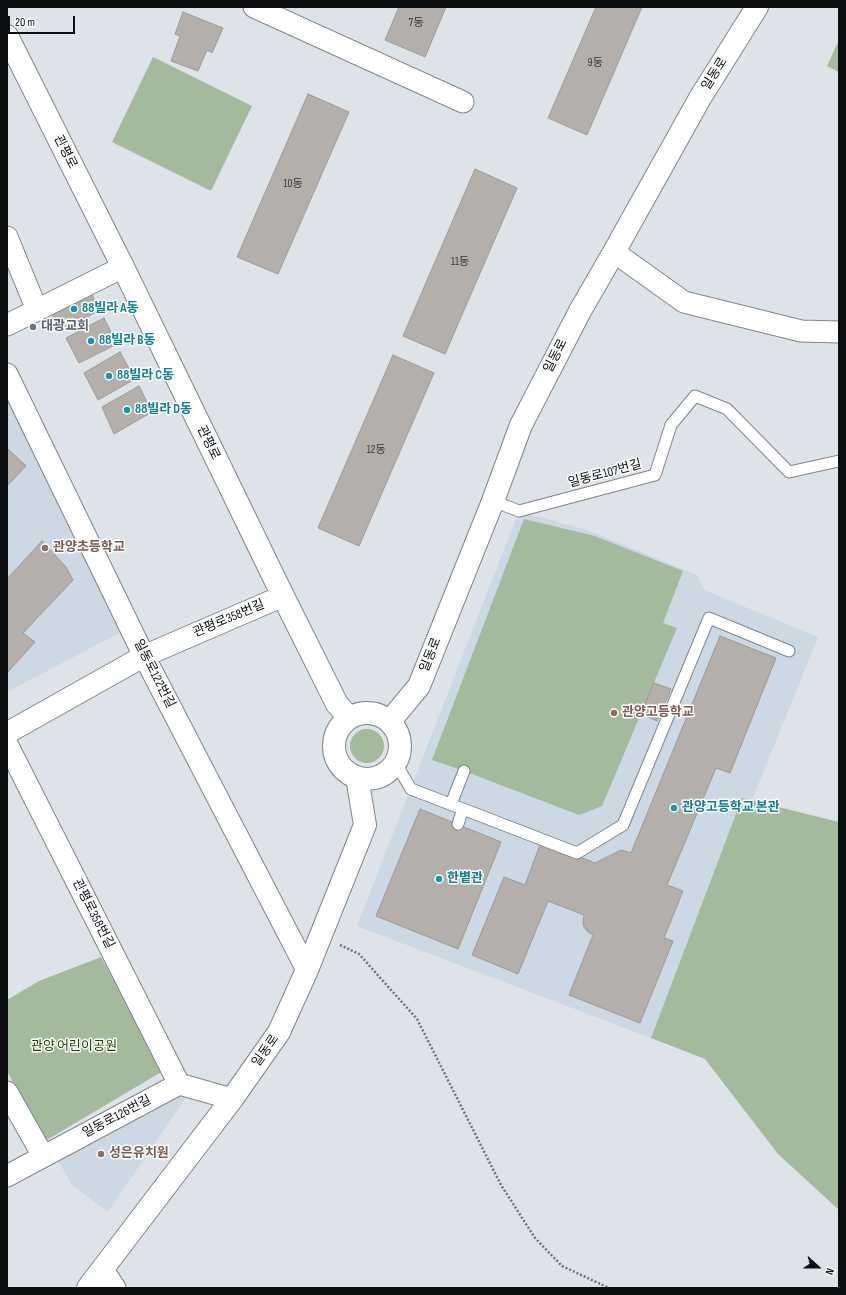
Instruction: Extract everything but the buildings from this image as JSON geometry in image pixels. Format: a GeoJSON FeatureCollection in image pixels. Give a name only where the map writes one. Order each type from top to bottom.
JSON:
{"type":"FeatureCollection","features":[{"type":"Feature","properties":{"kind":"street"},"geometry":{"type":"LineString","coordinates":[[254,7],[463,102]]}},
{"type":"Feature","properties":{"kind":"street","name":"일동로"},"geometry":{"type":"LineString","coordinates":[[390,721],[419,686],[493,501],[521,425],[580,311],[700,98],[757,7]]}},
{"type":"Feature","properties":{"kind":"street","name":"관평로"},"geometry":{"type":"LineString","coordinates":[[7,36],[123,267],[282,596],[337,704],[349,718]]}},
{"type":"Feature","properties":{"kind":"street"},"geometry":{"type":"LineString","coordinates":[[7,237],[37,310]]}},
{"type":"Feature","properties":{"kind":"street"},"geometry":{"type":"LineString","coordinates":[[614,252],[684,302],[801,331],[839,332]]}},
{"type":"Feature","properties":{"kind":"street"},"geometry":{"type":"LineString","coordinates":[[7,325],[123,267]]}},
{"type":"Feature","properties":{"kind":"street","name":"일동로122번길"},"geometry":{"type":"LineString","coordinates":[[7,374],[144,656],[307,970]]}},
{"type":"Feature","properties":{"kind":"street","name":"관평로358번길"},"geometry":{"type":"LineString","coordinates":[[7,732],[144,656],[282,596]]}},
{"type":"Feature","properties":{"kind":"street"},"geometry":{"type":"LineString","coordinates":[[362,713],[377,714],[390,721],[398,734],[400,748],[396,762],[385,773],[372,778],[357,777],[344,770],[336,758],[334,743],[338,729],[349,718],[362,713]]}},
{"type":"Feature","properties":{"kind":"street","name":"관평로358번길"},"geometry":{"type":"LineString","coordinates":[[7,744],[179,1084]]}},
{"type":"Feature","properties":{"kind":"street","name":"일동로"},"geometry":{"type":"LineString","coordinates":[[88,1288],[232,1099],[279,1032],[307,970],[319,936],[365,825],[357,777]]}},
{"type":"Feature","properties":{"kind":"street"},"geometry":{"type":"LineString","coordinates":[[179,1084],[232,1099]]}},
{"type":"Feature","properties":{"kind":"street","name":"일동로126번길"},"geometry":{"type":"LineString","coordinates":[[7,1176],[179,1084]]}},
{"type":"Feature","properties":{"kind":"street"},"geometry":{"type":"LineString","coordinates":[[7,1092],[42,1156]]}},
{"type":"Feature","properties":{"kind":"street"},"geometry":{"type":"LineString","coordinates":[[103,1270],[115,1288]]}},
{"type":"Feature","properties":{"kind":"lane","name":"일동로107번길"},"geometry":{"type":"LineString","coordinates":[[493,501],[519,511],[655,475],[671,425],[696,396],[728,409],[789,472],[839,461]]}},
{"type":"Feature","properties":{"kind":"lane"},"geometry":{"type":"LineString","coordinates":[[396,762],[411,789],[577,853],[623,825],[709,618],[789,651]]}},
{"type":"Feature","properties":{"kind":"lane"},"geometry":{"type":"LineString","coordinates":[[451,804],[464,771]]}},
{"type":"Feature","properties":{"kind":"lane"},"geometry":{"type":"LineString","coordinates":[[458,824],[463,809]]}},
{"type":"Feature","properties":{"kind":"path"},"geometry":{"type":"LineString","coordinates":[[319,936],[359,954],[417,1019],[501,1185],[535,1238],[562,1266],[609,1288]]}},
{"type":"Feature","properties":{"kind":"shaded area","name":"관양초등학교"},"geometry":{"type":"Polygon","coordinates":[[[7,393],[123,631],[7,692],[7,393]]]}},
{"type":"Feature","properties":{"kind":"shaded area","name":"관양고등학교"},"geometry":{"type":"Polygon","coordinates":[[[519,511],[590,531],[697,575],[704,590],[818,637],[752,800],[742,798],[651,1038],[357,926],[519,511]]]}},
{"type":"Feature","properties":{"kind":"shaded area","name":"성은유치원"},"geometry":{"type":"Polygon","coordinates":[[[163,1081],[187,1096],[108,1212],[72,1185],[48,1143],[163,1081]]]}},
{"type":"Feature","properties":{"kind":"green space"},"geometry":{"type":"Polygon","coordinates":[[[839,40],[839,72],[827,66],[839,40]]]}},
{"type":"Feature","properties":{"kind":"green space"},"geometry":{"type":"Polygon","coordinates":[[[153,57],[252,106],[211,191],[112,142],[153,57]]]}},
{"type":"Feature","properties":{"kind":"green space"},"geometry":{"type":"Polygon","coordinates":[[[524,519],[595,536],[683,571],[663,623],[677,628],[602,806],[579,815],[432,760],[524,519]]]}},
{"type":"Feature","properties":{"kind":"green space"},"geometry":{"type":"Polygon","coordinates":[[[370,729],[377,731],[382,736],[384,746],[382,756],[377,761],[364,763],[357,761],[352,756],[350,743],[352,736],[357,731],[370,729]]]}},
{"type":"Feature","properties":{"kind":"green space"},"geometry":{"type":"Polygon","coordinates":[[[742,798],[839,822],[839,1210],[778,1154],[705,1059],[651,1038],[742,798]]]}},
{"type":"Feature","properties":{"kind":"green space","name":"관양 어린이공원"},"geometry":{"type":"Polygon","coordinates":[[[101,957],[163,1071],[45,1141],[7,1071],[7,1000],[39,981],[101,957]]]}},
{"type":"Feature","properties":{"kind":"place","name":"88빌라 A동"},"geometry":{"type":"Point","coordinates":[74,309]}},
{"type":"Feature","properties":{"kind":"place","name":"대광교회"},"geometry":{"type":"Point","coordinates":[33,327]}},
{"type":"Feature","properties":{"kind":"place","name":"88빌라 B동"},"geometry":{"type":"Point","coordinates":[91,341]}},
{"type":"Feature","properties":{"kind":"place","name":"88빌라 C동"},"geometry":{"type":"Point","coordinates":[109,376]}},
{"type":"Feature","properties":{"kind":"place","name":"88빌라 D동"},"geometry":{"type":"Point","coordinates":[127,410]}},
{"type":"Feature","properties":{"kind":"place","name":"관양초등학교"},"geometry":{"type":"Point","coordinates":[45,548]}},
{"type":"Feature","properties":{"kind":"place","name":"관양고등학교"},"geometry":{"type":"Point","coordinates":[614,713]}},
{"type":"Feature","properties":{"kind":"place","name":"관양고등학교 본관"},"geometry":{"type":"Point","coordinates":[674,808]}},
{"type":"Feature","properties":{"kind":"place","name":"한볕관"},"geometry":{"type":"Point","coordinates":[439,879]}},
{"type":"Feature","properties":{"kind":"place","name":"성은유치원"},"geometry":{"type":"Point","coordinates":[101,1154]}}]}
